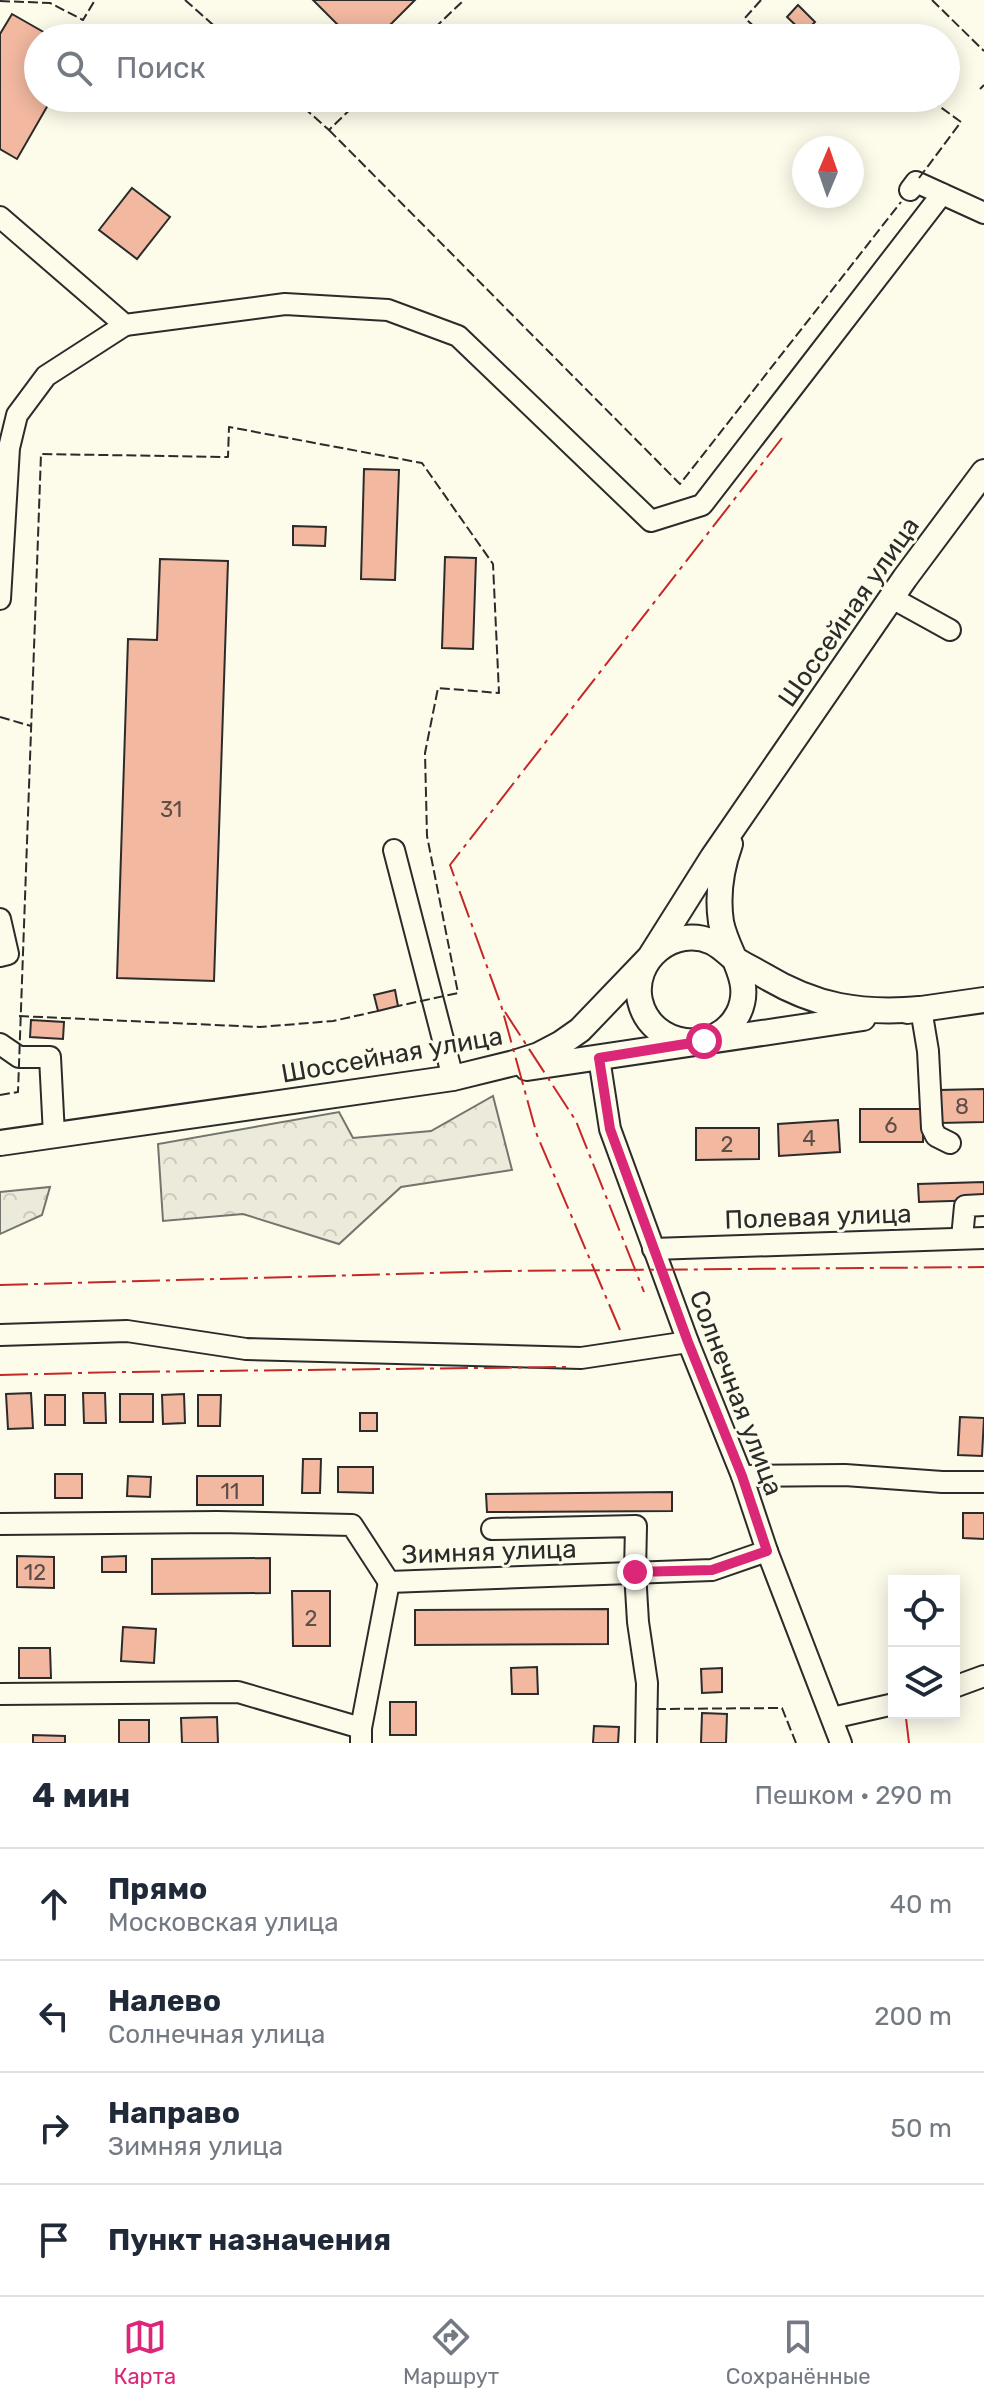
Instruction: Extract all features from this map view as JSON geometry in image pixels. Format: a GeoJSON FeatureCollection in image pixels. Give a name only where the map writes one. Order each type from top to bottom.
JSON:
{"type":"FeatureCollection","features":[{"type":"Feature","properties":{"kind":"main road","name":"Шоссейная улица"},"geometry":{"type":"LineString","coordinates":[[0,1143],[453,1078],[514,1063],[560,1044],[580,1030],[650,957],[713,857],[892,598],[984,472]]}},
{"type":"Feature","properties":{"kind":"main road","name":"Шоссейная улица"},"geometry":{"type":"LineString","coordinates":[[733,957],[722,924],[719,901],[725,859],[735,826]]}},
{"type":"Feature","properties":{"kind":"main road"},"geometry":{"type":"LineString","coordinates":[[733,957],[743,980],[741,1006],[728,1028],[717,1036],[698,1042],[684,1042],[659,1032],[649,1022],[639,997],[643,969],[650,957],[670,942],[694,937],[719,945],[733,957],[787,988],[833,1006],[886,1012],[921,1009]]}},
{"type":"Feature","properties":{"kind":"main road"},"geometry":{"type":"LineString","coordinates":[[453,1078],[984,1000]]}},
{"type":"Feature","properties":{"kind":"street"},"geometry":{"type":"LineString","coordinates":[[910,190],[916,182],[984,213]]}},
{"type":"Feature","properties":{"kind":"street"},"geometry":{"type":"LineString","coordinates":[[0,599],[9,448],[17,415],[46,376],[125,325],[285,304],[388,310],[402,315],[458,336],[651,521],[702,505],[942,194]]}},
{"type":"Feature","properties":{"kind":"street"},"geometry":{"type":"LineString","coordinates":[[0,217],[125,325]]}},
{"type":"Feature","properties":{"kind":"street"},"geometry":{"type":"LineString","coordinates":[[892,598],[950,630]]}},
{"type":"Feature","properties":{"kind":"street"},"geometry":{"type":"LineString","coordinates":[[394,850],[453,1078]]}},
{"type":"Feature","properties":{"kind":"street"},"geometry":{"type":"LineString","coordinates":[[0,919],[8,954],[0,956]]}},
{"type":"Feature","properties":{"kind":"street"},"geometry":{"type":"LineString","coordinates":[[921,1009],[928,1051],[932,1128],[936,1136],[950,1143]]}},
{"type":"Feature","properties":{"kind":"street"},"geometry":{"type":"LineString","coordinates":[[0,1044],[19,1057],[50,1057],[54,1135]]}},
{"type":"Feature","properties":{"kind":"street","name":"Солнечная улица"},"geometry":{"type":"LineString","coordinates":[[599,1058],[610,1129],[841,1743]]}},
{"type":"Feature","properties":{"kind":"street"},"geometry":{"type":"LineString","coordinates":[[962,1238],[965,1206],[984,1205]]}},
{"type":"Feature","properties":{"kind":"street","name":"Полевая улица"},"geometry":{"type":"LineString","coordinates":[[653,1249],[984,1238]]}},
{"type":"Feature","properties":{"kind":"street"},"geometry":{"type":"LineString","coordinates":[[0,1335],[127,1331],[246,1349],[581,1358],[688,1342]]}},
{"type":"Feature","properties":{"kind":"street"},"geometry":{"type":"LineString","coordinates":[[742,1476],[845,1475],[984,1482]]}},
{"type":"Feature","properties":{"kind":"street","name":"Зимняя улица"},"geometry":{"type":"LineString","coordinates":[[0,1524],[217,1522],[352,1525],[389,1582],[712,1570],[767,1551]]}},
{"type":"Feature","properties":{"kind":"street"},"geometry":{"type":"LineString","coordinates":[[492,1529],[636,1526],[638,1622],[647,1683],[646,1743]]}},
{"type":"Feature","properties":{"kind":"street"},"geometry":{"type":"LineString","coordinates":[[0,1694],[238,1692],[361,1736],[389,1582]]}},
{"type":"Feature","properties":{"kind":"street"},"geometry":{"type":"LineString","coordinates":[[960,1685],[984,1676]]}},
{"type":"Feature","properties":{"kind":"street"},"geometry":{"type":"LineString","coordinates":[[832,1718],[888,1705]]}},
{"type":"Feature","properties":{"kind":"green space"},"geometry":{"type":"Polygon","coordinates":[[[493,1096],[512,1170],[401,1187],[339,1244],[243,1214],[163,1221],[158,1144],[339,1112],[353,1138],[431,1131],[493,1096]]]}},
{"type":"Feature","properties":{"kind":"green space"},"geometry":{"type":"Polygon","coordinates":[[[50,1187],[42,1215],[0,1234],[0,1192],[50,1187]]]}},
{"type":"Feature","properties":{"kind":"building"},"geometry":{"type":"Polygon","coordinates":[[[313,0],[415,0],[391,24],[337,24],[313,0]]]}},
{"type":"Feature","properties":{"kind":"building"},"geometry":{"type":"Polygon","coordinates":[[[798,5],[815,22],[794,24],[787,17],[798,5]]]}},
{"type":"Feature","properties":{"kind":"building"},"geometry":{"type":"Polygon","coordinates":[[[12,14],[30,24],[24,24],[24,112],[44,112],[17,159],[0,149],[0,34],[12,14]]]}},
{"type":"Feature","properties":{"kind":"building"},"geometry":{"type":"Polygon","coordinates":[[[132,188],[170,217],[137,259],[99,230],[132,188]]]}},
{"type":"Feature","properties":{"kind":"building"},"geometry":{"type":"Polygon","coordinates":[[[364,469],[399,470],[395,580],[361,579],[364,469]]]}},
{"type":"Feature","properties":{"kind":"building"},"geometry":{"type":"Polygon","coordinates":[[[293,526],[326,527],[325,546],[293,545],[293,526]]]}},
{"type":"Feature","properties":{"kind":"building"},"geometry":{"type":"Polygon","coordinates":[[[445,557],[476,558],[473,649],[442,648],[445,557]]]}},
{"type":"Feature","properties":{"kind":"building"},"geometry":{"type":"Polygon","coordinates":[[[160,559],[228,561],[214,981],[117,978],[128,639],[157,640],[160,559]]]}},
{"type":"Feature","properties":{"kind":"building"},"geometry":{"type":"Polygon","coordinates":[[[395,990],[398,1006],[378,1011],[374,995],[395,990]]]}},
{"type":"Feature","properties":{"kind":"building"},"geometry":{"type":"Polygon","coordinates":[[[31,1020],[64,1022],[63,1039],[30,1037],[31,1020]]]}},
{"type":"Feature","properties":{"kind":"building"},"geometry":{"type":"Polygon","coordinates":[[[984,1089],[984,1122],[940,1123],[939,1090],[984,1089]]]}},
{"type":"Feature","properties":{"kind":"building"},"geometry":{"type":"Polygon","coordinates":[[[860,1109],[923,1109],[923,1142],[860,1142],[860,1109]]]}},
{"type":"Feature","properties":{"kind":"building"},"geometry":{"type":"Polygon","coordinates":[[[838,1120],[840,1152],[779,1156],[778,1124],[838,1120]]]}},
{"type":"Feature","properties":{"kind":"building"},"geometry":{"type":"Polygon","coordinates":[[[696,1128],[759,1128],[759,1159],[696,1160],[696,1128]]]}},
{"type":"Feature","properties":{"kind":"building"},"geometry":{"type":"Polygon","coordinates":[[[984,1182],[984,1200],[919,1202],[918,1184],[984,1182]]]}},
{"type":"Feature","properties":{"kind":"building"},"geometry":{"type":"Polygon","coordinates":[[[31,1393],[33,1428],[8,1429],[6,1394],[31,1393]]]}},
{"type":"Feature","properties":{"kind":"building"},"geometry":{"type":"Polygon","coordinates":[[[83,1393],[105,1393],[106,1423],[84,1423],[83,1393]]]}},
{"type":"Feature","properties":{"kind":"building"},"geometry":{"type":"Polygon","coordinates":[[[120,1394],[153,1394],[153,1422],[120,1422],[120,1394]]]}},
{"type":"Feature","properties":{"kind":"building"},"geometry":{"type":"Polygon","coordinates":[[[184,1394],[185,1423],[163,1424],[162,1395],[184,1394]]]}},
{"type":"Feature","properties":{"kind":"building"},"geometry":{"type":"Polygon","coordinates":[[[45,1395],[65,1395],[65,1425],[45,1425],[45,1395]]]}},
{"type":"Feature","properties":{"kind":"building"},"geometry":{"type":"Polygon","coordinates":[[[198,1395],[221,1395],[220,1426],[198,1426],[198,1395]]]}},
{"type":"Feature","properties":{"kind":"building"},"geometry":{"type":"Polygon","coordinates":[[[360,1413],[377,1413],[377,1431],[360,1431],[360,1413]]]}},
{"type":"Feature","properties":{"kind":"building"},"geometry":{"type":"Polygon","coordinates":[[[960,1417],[984,1418],[982,1456],[958,1455],[960,1417]]]}},
{"type":"Feature","properties":{"kind":"building"},"geometry":{"type":"Polygon","coordinates":[[[303,1459],[321,1459],[320,1493],[302,1493],[303,1459]]]}},
{"type":"Feature","properties":{"kind":"building"},"geometry":{"type":"Polygon","coordinates":[[[338,1467],[373,1467],[373,1493],[338,1492],[338,1467]]]}},
{"type":"Feature","properties":{"kind":"building"},"geometry":{"type":"Polygon","coordinates":[[[55,1474],[82,1474],[82,1498],[55,1498],[55,1474]]]}},
{"type":"Feature","properties":{"kind":"building"},"geometry":{"type":"Polygon","coordinates":[[[128,1476],[151,1477],[150,1497],[127,1496],[128,1476]]]}},
{"type":"Feature","properties":{"kind":"building"},"geometry":{"type":"Polygon","coordinates":[[[197,1476],[263,1476],[263,1505],[197,1505],[197,1476]]]}},
{"type":"Feature","properties":{"kind":"building"},"geometry":{"type":"Polygon","coordinates":[[[672,1492],[672,1511],[487,1512],[486,1494],[672,1492]]]}},
{"type":"Feature","properties":{"kind":"building"},"geometry":{"type":"Polygon","coordinates":[[[963,1513],[984,1513],[984,1539],[963,1538],[963,1513]]]}},
{"type":"Feature","properties":{"kind":"building"},"geometry":{"type":"Polygon","coordinates":[[[17,1556],[54,1557],[54,1588],[17,1587],[17,1556]]]}},
{"type":"Feature","properties":{"kind":"building"},"geometry":{"type":"Polygon","coordinates":[[[126,1556],[126,1572],[102,1572],[102,1557],[126,1556]]]}},
{"type":"Feature","properties":{"kind":"building"},"geometry":{"type":"Polygon","coordinates":[[[270,1558],[270,1593],[152,1594],[152,1559],[270,1558]]]}},
{"type":"Feature","properties":{"kind":"building"},"geometry":{"type":"Polygon","coordinates":[[[292,1591],[330,1591],[330,1646],[293,1646],[292,1591]]]}},
{"type":"Feature","properties":{"kind":"building"},"geometry":{"type":"Polygon","coordinates":[[[608,1609],[608,1644],[415,1645],[415,1610],[608,1609]]]}},
{"type":"Feature","properties":{"kind":"building"},"geometry":{"type":"Polygon","coordinates":[[[123,1627],[156,1629],[154,1663],[121,1661],[123,1627]]]}},
{"type":"Feature","properties":{"kind":"building"},"geometry":{"type":"Polygon","coordinates":[[[19,1648],[50,1648],[51,1678],[19,1678],[19,1648]]]}},
{"type":"Feature","properties":{"kind":"building"},"geometry":{"type":"Polygon","coordinates":[[[537,1667],[538,1694],[512,1694],[511,1668],[537,1667]]]}},
{"type":"Feature","properties":{"kind":"building"},"geometry":{"type":"Polygon","coordinates":[[[722,1668],[722,1692],[702,1693],[701,1669],[722,1668]]]}},
{"type":"Feature","properties":{"kind":"building"},"geometry":{"type":"Polygon","coordinates":[[[390,1702],[416,1702],[416,1735],[390,1735],[390,1702]]]}},
{"type":"Feature","properties":{"kind":"building"},"geometry":{"type":"Polygon","coordinates":[[[702,1713],[727,1714],[726,1743],[701,1743],[702,1713]]]}},
{"type":"Feature","properties":{"kind":"building"},"geometry":{"type":"Polygon","coordinates":[[[217,1717],[218,1743],[182,1743],[181,1718],[217,1717]]]}},
{"type":"Feature","properties":{"kind":"building"},"geometry":{"type":"Polygon","coordinates":[[[119,1720],[149,1720],[149,1743],[119,1743],[119,1720]]]}},
{"type":"Feature","properties":{"kind":"building"},"geometry":{"type":"Polygon","coordinates":[[[594,1726],[619,1727],[618,1743],[593,1743],[594,1726]]]}},
{"type":"Feature","properties":{"kind":"building"},"geometry":{"type":"Polygon","coordinates":[[[33,1735],[65,1736],[65,1743],[33,1743],[33,1735]]]}},
{"type":"Feature","properties":{"kind":"fence"},"geometry":{"type":"LineString","coordinates":[[0,1],[50,3],[83,20],[95,0]]}},
{"type":"Feature","properties":{"kind":"fence"},"geometry":{"type":"LineString","coordinates":[[185,0],[212,24]]}},
{"type":"Feature","properties":{"kind":"fence"},"geometry":{"type":"LineString","coordinates":[[439,24],[464,0]]}},
{"type":"Feature","properties":{"kind":"fence"},"geometry":{"type":"LineString","coordinates":[[751,24],[745,18],[761,0]]}},
{"type":"Feature","properties":{"kind":"fence"},"geometry":{"type":"LineString","coordinates":[[932,0],[956,24]]}},
{"type":"Feature","properties":{"kind":"fence"},"geometry":{"type":"LineString","coordinates":[[960,27],[984,51]]}},
{"type":"Feature","properties":{"kind":"fence"},"geometry":{"type":"LineString","coordinates":[[980,89],[984,85]]}},
{"type":"Feature","properties":{"kind":"fence"},"geometry":{"type":"LineString","coordinates":[[309,112],[329,130],[348,112]]}},
{"type":"Feature","properties":{"kind":"fence"},"geometry":{"type":"LineString","coordinates":[[919,178],[961,122],[947,112]]}},
{"type":"Feature","properties":{"kind":"fence"},"geometry":{"type":"LineString","coordinates":[[329,130],[680,484],[901,202]]}},
{"type":"Feature","properties":{"kind":"fence"},"geometry":{"type":"LineString","coordinates":[[0,1095],[18,1092],[41,454],[228,457],[229,427],[422,463],[493,564],[499,693],[438,688],[425,753],[427,836],[458,993],[398,1006]]}},
{"type":"Feature","properties":{"kind":"fence"},"geometry":{"type":"LineString","coordinates":[[0,717],[31,726]]}},
{"type":"Feature","properties":{"kind":"fence"},"geometry":{"type":"LineString","coordinates":[[19,1016],[260,1027],[333,1021],[378,1011]]}},
{"type":"Feature","properties":{"kind":"fence"},"geometry":{"type":"LineString","coordinates":[[656,1709],[782,1708],[796,1743]]}},
{"type":"Feature","properties":{"kind":"power"},"geometry":{"type":"LineString","coordinates":[[620,1330],[537,1135],[501,1005],[450,865],[782,438]]}},
{"type":"Feature","properties":{"kind":"power"},"geometry":{"type":"LineString","coordinates":[[505,1012],[576,1121],[644,1292]]}},
{"type":"Feature","properties":{"kind":"power"},"geometry":{"type":"LineString","coordinates":[[0,1285],[505,1271],[984,1267]]}},
{"type":"Feature","properties":{"kind":"power"},"geometry":{"type":"LineString","coordinates":[[0,1375],[567,1367]]}},
{"type":"Feature","properties":{"kind":"power"},"geometry":{"type":"LineString","coordinates":[[906,1719],[909,1743]]}},
{"type":"Feature","properties":{"kind":"route"},"geometry":{"type":"LineString","coordinates":[[635,1572],[712,1570],[767,1551],[742,1476],[688,1342],[610,1129],[599,1058],[704,1041]]}}]}
